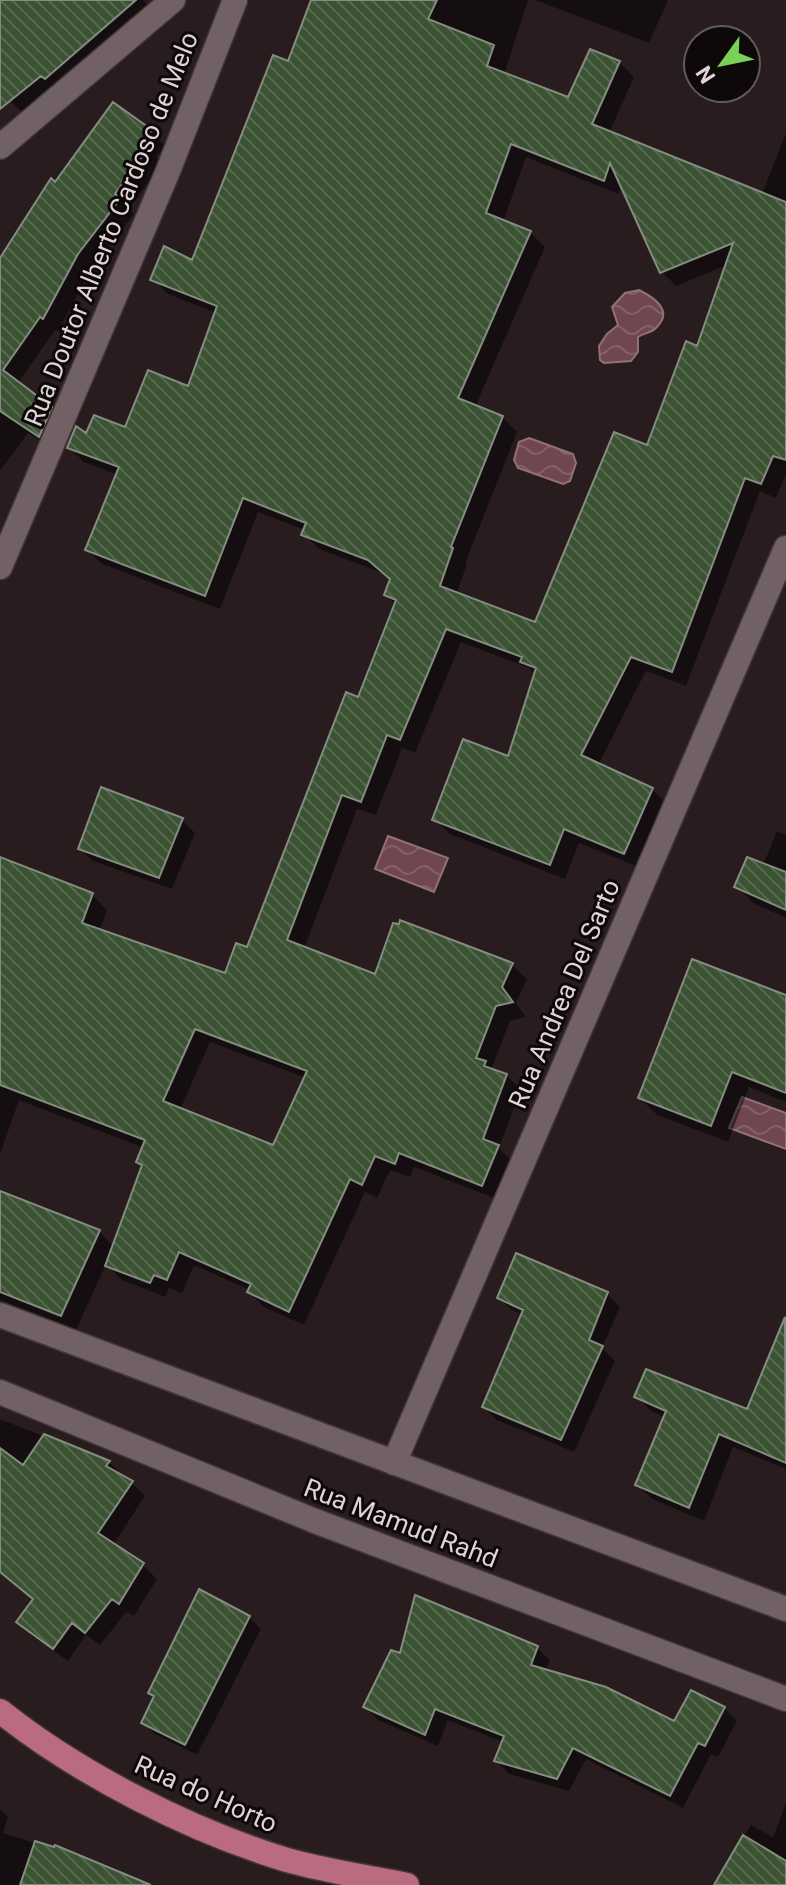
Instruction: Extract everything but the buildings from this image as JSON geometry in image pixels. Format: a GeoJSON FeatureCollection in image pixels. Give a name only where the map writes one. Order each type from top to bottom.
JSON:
{"type":"FeatureCollection","features":[{"type":"Feature","properties":{"kind":"main road","name":"Rua do Horto"},"geometry":{"type":"LineString","coordinates":[[0,1711],[88,1770],[173,1815],[227,1839],[289,1860],[407,1885]]}},
{"type":"Feature","properties":{"kind":"street"},"geometry":{"type":"LineString","coordinates":[[0,147],[173,0]]}},
{"type":"Feature","properties":{"kind":"street","name":"Rua Doutor Alberto Cardoso de Melo"},"geometry":{"type":"LineString","coordinates":[[0,567],[168,171],[235,0]]}},
{"type":"Feature","properties":{"kind":"street","name":"Rua Andrea Del Sarto"},"geometry":{"type":"LineString","coordinates":[[394,1463],[786,548]]}},
{"type":"Feature","properties":{"kind":"street","name":"Rua Mamud Rahd"},"geometry":{"type":"LineString","coordinates":[[0,1315],[786,1609]]}},
{"type":"Feature","properties":{"kind":"street","name":"Rua Mamud Rahd"},"geometry":{"type":"LineString","coordinates":[[0,1392],[315,1521],[786,1699]]}},
{"type":"Feature","properties":{"kind":"water"},"geometry":{"type":"Polygon","coordinates":[[[639,290],[660,306],[663,311],[661,322],[654,330],[638,337],[638,352],[631,361],[604,363],[600,360],[599,346],[618,325],[612,307],[625,293],[639,290]]]}},
{"type":"Feature","properties":{"kind":"water"},"geometry":{"type":"Polygon","coordinates":[[[529,438],[573,454],[576,463],[570,481],[563,484],[518,468],[514,460],[519,442],[529,438]]]}},
{"type":"Feature","properties":{"kind":"water"},"geometry":{"type":"Polygon","coordinates":[[[388,836],[448,858],[434,892],[375,869],[388,836]]]}},
{"type":"Feature","properties":{"kind":"water"},"geometry":{"type":"Polygon","coordinates":[[[742,1097],[786,1113],[786,1149],[729,1128],[742,1097]]]}}]}
